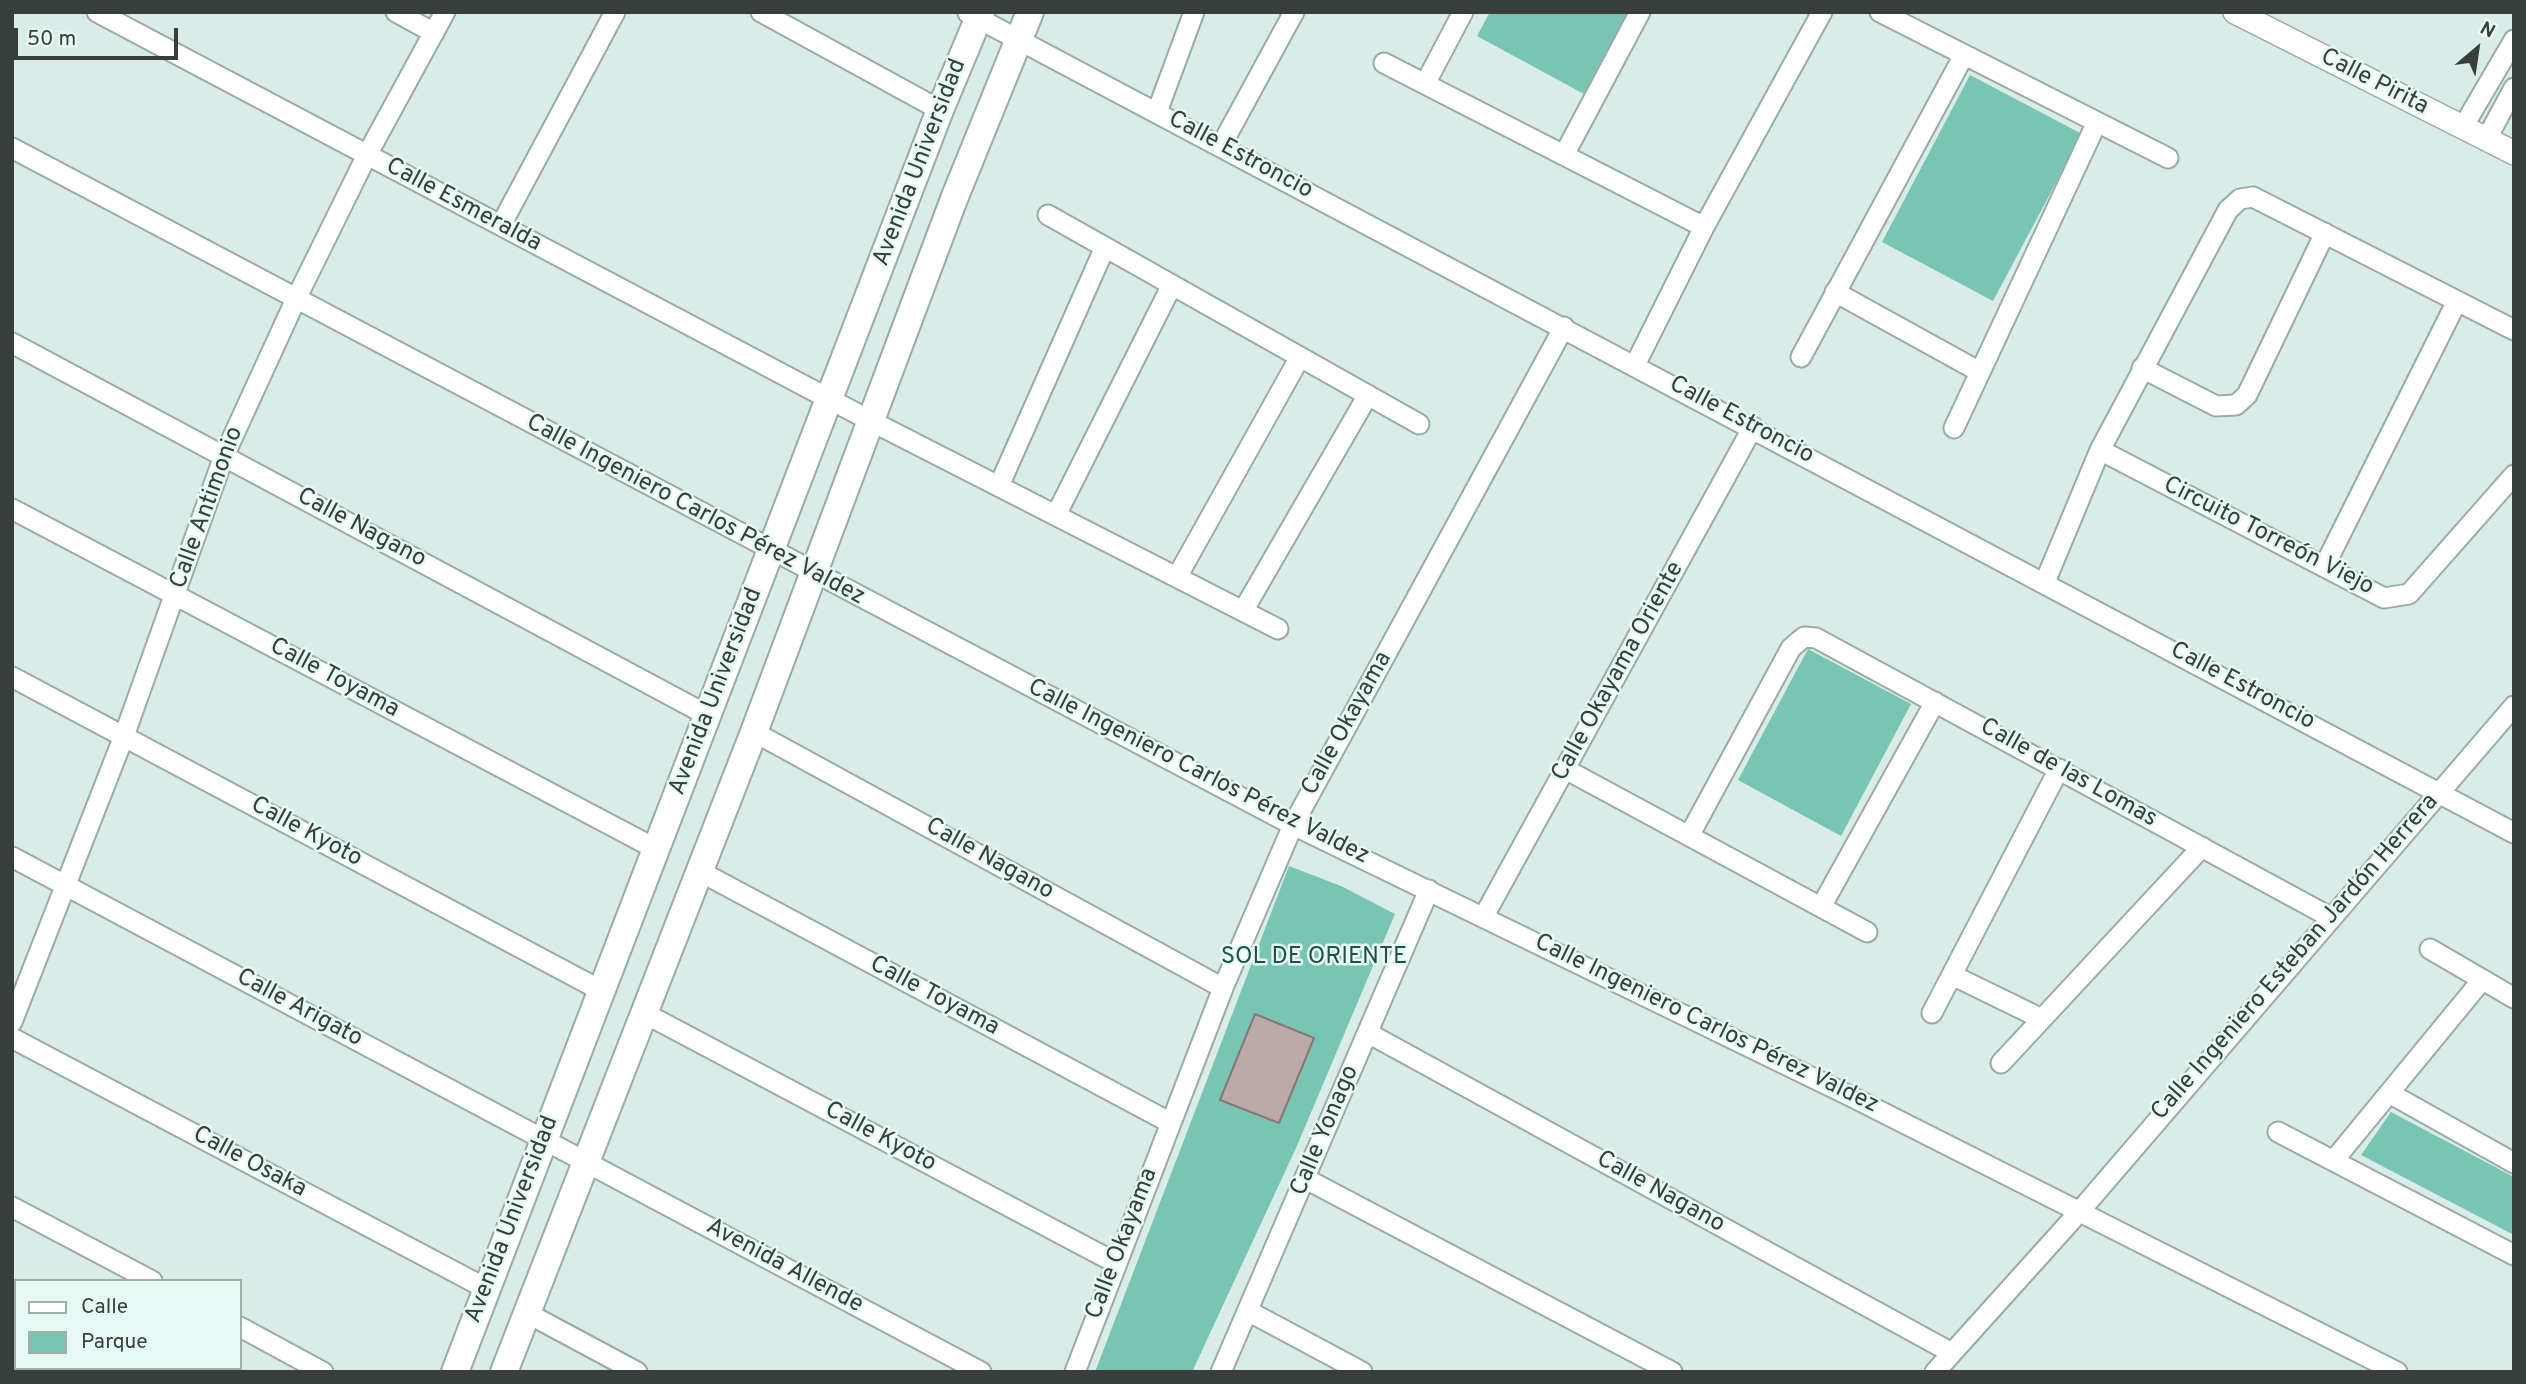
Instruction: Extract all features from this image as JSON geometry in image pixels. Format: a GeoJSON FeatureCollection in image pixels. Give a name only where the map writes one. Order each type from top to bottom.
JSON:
{"type":"FeatureCollection","features":[{"type":"Feature","properties":{"kind":"main road","name":"Avenida Universidad"},"geometry":{"type":"LineString","coordinates":[[504,1372],[754,732],[869,420],[1030,12]]}},
{"type":"Feature","properties":{"kind":"main road","name":"Avenida Universidad"},"geometry":{"type":"LineString","coordinates":[[455,1372],[600,990],[709,716],[976,14]]}},
{"type":"Feature","properties":{"kind":"street","name":"Calle Esmeralda"},"geometry":{"type":"LineString","coordinates":[[97,12],[869,420],[1278,629]]}},
{"type":"Feature","properties":{"kind":"street"},"geometry":{"type":"LineString","coordinates":[[396,12],[434,33]]}},
{"type":"Feature","properties":{"kind":"street","name":"Calle Antimonio"},"geometry":{"type":"LineString","coordinates":[[12,1022],[124,736],[224,456],[296,299],[367,155],[445,12]]}},
{"type":"Feature","properties":{"kind":"street"},"geometry":{"type":"LineString","coordinates":[[501,225],[615,12]]}},
{"type":"Feature","properties":{"kind":"street"},"geometry":{"type":"LineString","coordinates":[[761,12],[940,110]]}},
{"type":"Feature","properties":{"kind":"street"},"geometry":{"type":"LineString","coordinates":[[1157,112],[1194,12]]}},
{"type":"Feature","properties":{"kind":"street"},"geometry":{"type":"LineString","coordinates":[[1221,146],[1294,12]]}},
{"type":"Feature","properties":{"kind":"street"},"geometry":{"type":"LineString","coordinates":[[1424,84],[1462,12]]}},
{"type":"Feature","properties":{"kind":"street"},"geometry":{"type":"LineString","coordinates":[[1564,155],[1640,12]]}},
{"type":"Feature","properties":{"kind":"street"},"geometry":{"type":"LineString","coordinates":[[1635,365],[1704,227],[1822,12]]}},
{"type":"Feature","properties":{"kind":"street"},"geometry":{"type":"LineString","coordinates":[[1880,12],[2168,158]]}},
{"type":"Feature","properties":{"kind":"street","name":"Calle Pirita"},"geometry":{"type":"LineString","coordinates":[[2235,12],[2514,153]]}},
{"type":"Feature","properties":{"kind":"street","name":"Calle Estroncio"},"geometry":{"type":"LineString","coordinates":[[976,14],[1019,40],[2514,833]]}},
{"type":"Feature","properties":{"kind":"street"},"geometry":{"type":"LineString","coordinates":[[2463,127],[2514,40]]}},
{"type":"Feature","properties":{"kind":"street"},"geometry":{"type":"LineString","coordinates":[[1801,357],[1964,55]]}},
{"type":"Feature","properties":{"kind":"street"},"geometry":{"type":"LineString","coordinates":[[1384,63],[1704,227]]}},
{"type":"Feature","properties":{"kind":"street"},"geometry":{"type":"LineString","coordinates":[[2486,140],[2514,88]]}},
{"type":"Feature","properties":{"kind":"street"},"geometry":{"type":"LineString","coordinates":[[1954,428],[2098,122]]}},
{"type":"Feature","properties":{"kind":"street","name":"Calle Ingeniero Carlos Pérez Valdez"},"geometry":{"type":"LineString","coordinates":[[12,148],[814,575],[1293,825],[1484,916],[2080,1211],[2397,1372]]}},
{"type":"Feature","properties":{"kind":"street"},"geometry":{"type":"LineString","coordinates":[[2045,582],[2100,450],[2228,210],[2240,199],[2253,197],[2514,331]]}},
{"type":"Feature","properties":{"kind":"street"},"geometry":{"type":"LineString","coordinates":[[1048,215],[1419,424]]}},
{"type":"Feature","properties":{"kind":"street"},"geometry":{"type":"LineString","coordinates":[[2142,368],[2216,406],[2236,405],[2247,394],[2325,233]]}},
{"type":"Feature","properties":{"kind":"street"},"geometry":{"type":"LineString","coordinates":[[999,486],[1105,247]]}},
{"type":"Feature","properties":{"kind":"street"},"geometry":{"type":"LineString","coordinates":[[1055,515],[1172,285]]}},
{"type":"Feature","properties":{"kind":"street"},"geometry":{"type":"LineString","coordinates":[[1835,292],[1980,372]]}},
{"type":"Feature","properties":{"kind":"street"},"geometry":{"type":"LineString","coordinates":[[2325,565],[2457,302]]}},
{"type":"Feature","properties":{"kind":"street","name":"Calle Okayama"},"geometry":{"type":"LineString","coordinates":[[1075,1372],[1223,988],[1293,825],[1564,327]]}},
{"type":"Feature","properties":{"kind":"street","name":"Calle Nagano"},"geometry":{"type":"LineString","coordinates":[[12,343],[709,716]]}},
{"type":"Feature","properties":{"kind":"street"},"geometry":{"type":"LineString","coordinates":[[1177,577],[1300,357]]}},
{"type":"Feature","properties":{"kind":"street"},"geometry":{"type":"LineString","coordinates":[[1243,611],[1368,395]]}},
{"type":"Feature","properties":{"kind":"street","name":"Calle Okayama Oriente"},"geometry":{"type":"LineString","coordinates":[[1484,916],[1753,427]]}},
{"type":"Feature","properties":{"kind":"street","name":"Circuito Torreón Viejo"},"geometry":{"type":"LineString","coordinates":[[2100,450],[2384,598],[2409,593],[2514,475]]}},
{"type":"Feature","properties":{"kind":"street","name":"Calle Toyama"},"geometry":{"type":"LineString","coordinates":[[12,509],[656,849]]}},
{"type":"Feature","properties":{"kind":"street","name":"Calle de las Lomas"},"geometry":{"type":"LineString","coordinates":[[1689,836],[1791,648],[1804,637],[1816,638],[2330,917]]}},
{"type":"Feature","properties":{"kind":"street","name":"Calle Kyoto"},"geometry":{"type":"LineString","coordinates":[[12,677],[600,990]]}},
{"type":"Feature","properties":{"kind":"street"},"geometry":{"type":"LineString","coordinates":[[1821,907],[1935,702]]}},
{"type":"Feature","properties":{"kind":"street","name":"Calle Ingeniero Esteban Jardón Herrera"},"geometry":{"type":"LineString","coordinates":[[1935,1372],[2080,1211],[2514,706]]}},
{"type":"Feature","properties":{"kind":"street","name":"Calle Nagano"},"geometry":{"type":"LineString","coordinates":[[754,732],[1223,988]]}},
{"type":"Feature","properties":{"kind":"street"},"geometry":{"type":"LineString","coordinates":[[1565,769],[1867,932]]}},
{"type":"Feature","properties":{"kind":"street"},"geometry":{"type":"LineString","coordinates":[[1933,1013],[2059,769]]}},
{"type":"Feature","properties":{"kind":"street"},"geometry":{"type":"LineString","coordinates":[[2001,1063],[2202,848]]}},
{"type":"Feature","properties":{"kind":"street","name":"Calle Arigato"},"geometry":{"type":"LineString","coordinates":[[12,858],[586,1161]]}},
{"type":"Feature","properties":{"kind":"street","name":"Calle Toyama"},"geometry":{"type":"LineString","coordinates":[[699,871],[1170,1122]]}},
{"type":"Feature","properties":{"kind":"street","name":"Calle Yonago"},"geometry":{"type":"LineString","coordinates":[[1222,1372],[1429,890]]}},
{"type":"Feature","properties":{"kind":"street"},"geometry":{"type":"LineString","coordinates":[[2430,949],[2514,998]]}},
{"type":"Feature","properties":{"kind":"street"},"geometry":{"type":"LineString","coordinates":[[1952,975],[2042,1018]]}},
{"type":"Feature","properties":{"kind":"street"},"geometry":{"type":"LineString","coordinates":[[2334,1160],[2482,980]]}},
{"type":"Feature","properties":{"kind":"street","name":"Calle Kyoto"},"geometry":{"type":"LineString","coordinates":[[644,1013],[1116,1264]]}},
{"type":"Feature","properties":{"kind":"street","name":"Calle Nagano"},"geometry":{"type":"LineString","coordinates":[[1368,1033],[1952,1353]]}},
{"type":"Feature","properties":{"kind":"street","name":"Calle Osaka"},"geometry":{"type":"LineString","coordinates":[[12,1038],[487,1289]]}},
{"type":"Feature","properties":{"kind":"street"},"geometry":{"type":"LineString","coordinates":[[2389,1093],[2514,1163]]}},
{"type":"Feature","properties":{"kind":"street"},"geometry":{"type":"LineString","coordinates":[[2278,1132],[2514,1255]]}},
{"type":"Feature","properties":{"kind":"street","name":"Avenida Allende"},"geometry":{"type":"LineString","coordinates":[[586,1161],[981,1372]]}},
{"type":"Feature","properties":{"kind":"street"},"geometry":{"type":"LineString","coordinates":[[1306,1179],[1672,1372]]}},
{"type":"Feature","properties":{"kind":"street"},"geometry":{"type":"LineString","coordinates":[[12,1207],[148,1279]]}},
{"type":"Feature","properties":{"kind":"street"},"geometry":{"type":"LineString","coordinates":[[1248,1311],[1362,1372]]}},
{"type":"Feature","properties":{"kind":"street"},"geometry":{"type":"LineString","coordinates":[[527,1313],[637,1372]]}},
{"type":"Feature","properties":{"kind":"street"},"geometry":{"type":"LineString","coordinates":[[242,1328],[323,1372]]}},
{"type":"Feature","properties":{"kind":"green space"},"geometry":{"type":"Polygon","coordinates":[[[1490,12],[1643,12],[1595,100],[1477,36],[1490,12]]]}},
{"type":"Feature","properties":{"kind":"green space"},"geometry":{"type":"Polygon","coordinates":[[[1970,75],[2082,134],[1993,301],[1882,242],[1970,75]]]}},
{"type":"Feature","properties":{"kind":"green space"},"geometry":{"type":"Polygon","coordinates":[[[1808,649],[1911,704],[1841,836],[1738,780],[1808,649]]]}},
{"type":"Feature","properties":{"kind":"green space","name":"SOL DE ORIENTE"},"geometry":{"type":"Polygon","coordinates":[[[1289,866],[1341,886],[1395,914],[1296,1148],[1192,1372],[1095,1372],[1289,866]]]}},
{"type":"Feature","properties":{"kind":"green space"},"geometry":{"type":"Polygon","coordinates":[[[2391,1112],[2514,1177],[2514,1235],[2361,1155],[2391,1112]]]}},
{"type":"Feature","properties":{"kind":"building"},"geometry":{"type":"Polygon","coordinates":[[[1255,1014],[1314,1038],[1279,1123],[1220,1100],[1255,1014]]]}}]}
